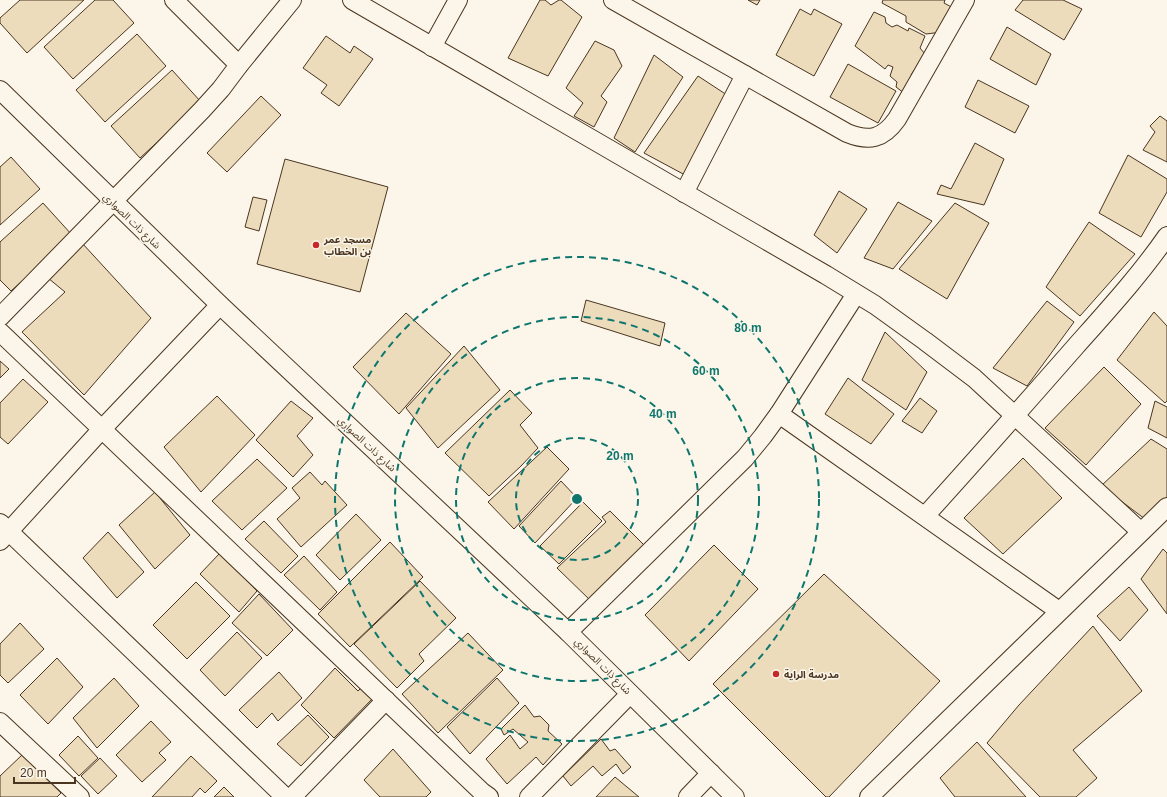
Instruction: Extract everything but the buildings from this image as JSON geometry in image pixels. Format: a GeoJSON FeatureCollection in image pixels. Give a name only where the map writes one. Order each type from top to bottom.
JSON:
{"type":"FeatureCollection","features":[{"type":"Feature","properties":{"kind":"street"},"geometry":{"type":"LineString","coordinates":[[174,0],[239,65]]}},
{"type":"Feature","properties":{"kind":"street"},"geometry":{"type":"LineString","coordinates":[[352,0],[826,275],[856,294],[925,341],[974,378],[1141,532]]}},
{"type":"Feature","properties":{"kind":"street"},"geometry":{"type":"LineString","coordinates":[[432,47],[458,0]]}},
{"type":"Feature","properties":{"kind":"street"},"geometry":{"type":"LineString","coordinates":[[614,0],[639,6],[745,75],[847,133],[858,137],[870,138],[881,135],[890,129],[897,119],[965,0]]}},
{"type":"Feature","properties":{"kind":"street"},"geometry":{"type":"LineString","coordinates":[[0,317],[221,89],[289,1]]}},
{"type":"Feature","properties":{"kind":"street"},"geometry":{"type":"LineString","coordinates":[[684,193],[745,75]]}},
{"type":"Feature","properties":{"kind":"street","name":"شارع ذات الصواري"},"geometry":{"type":"LineString","coordinates":[[0,90],[220,305],[568,632],[735,797]]}},
{"type":"Feature","properties":{"kind":"street"},"geometry":{"type":"LineString","coordinates":[[925,516],[1131,283],[1167,236]]}},
{"type":"Feature","properties":{"kind":"street"},"geometry":{"type":"LineString","coordinates":[[568,632],[745,458],[779,414],[856,294]]}},
{"type":"Feature","properties":{"kind":"street"},"geometry":{"type":"LineString","coordinates":[[220,305],[3,532],[285,797]]}},
{"type":"Feature","properties":{"kind":"street"},"geometry":{"type":"LineString","coordinates":[[0,332],[386,700],[482,795]]}},
{"type":"Feature","properties":{"kind":"street"},"geometry":{"type":"LineString","coordinates":[[779,414],[1059,611]]}},
{"type":"Feature","properties":{"kind":"street"},"geometry":{"type":"LineString","coordinates":[[869,797],[1167,507]]}},
{"type":"Feature","properties":{"kind":"street"},"geometry":{"type":"LineString","coordinates":[[529,797],[630,694]]}},
{"type":"Feature","properties":{"kind":"street"},"geometry":{"type":"LineString","coordinates":[[292,797],[386,700]]}},
{"type":"Feature","properties":{"kind":"street"},"geometry":{"type":"LineString","coordinates":[[3,731],[80,797]]}},
{"type":"Feature","properties":{"kind":"street"},"geometry":{"type":"LineString","coordinates":[[688,797],[711,773]]}},
{"type":"Feature","properties":{"kind":"place","name":"مسجد عمر بن الخطاب"},"geometry":{"type":"Point","coordinates":[316,245]}},
{"type":"Feature","properties":{"kind":"place","name":"مدرسة الراية"},"geometry":{"type":"Point","coordinates":[776,674]}}]}
